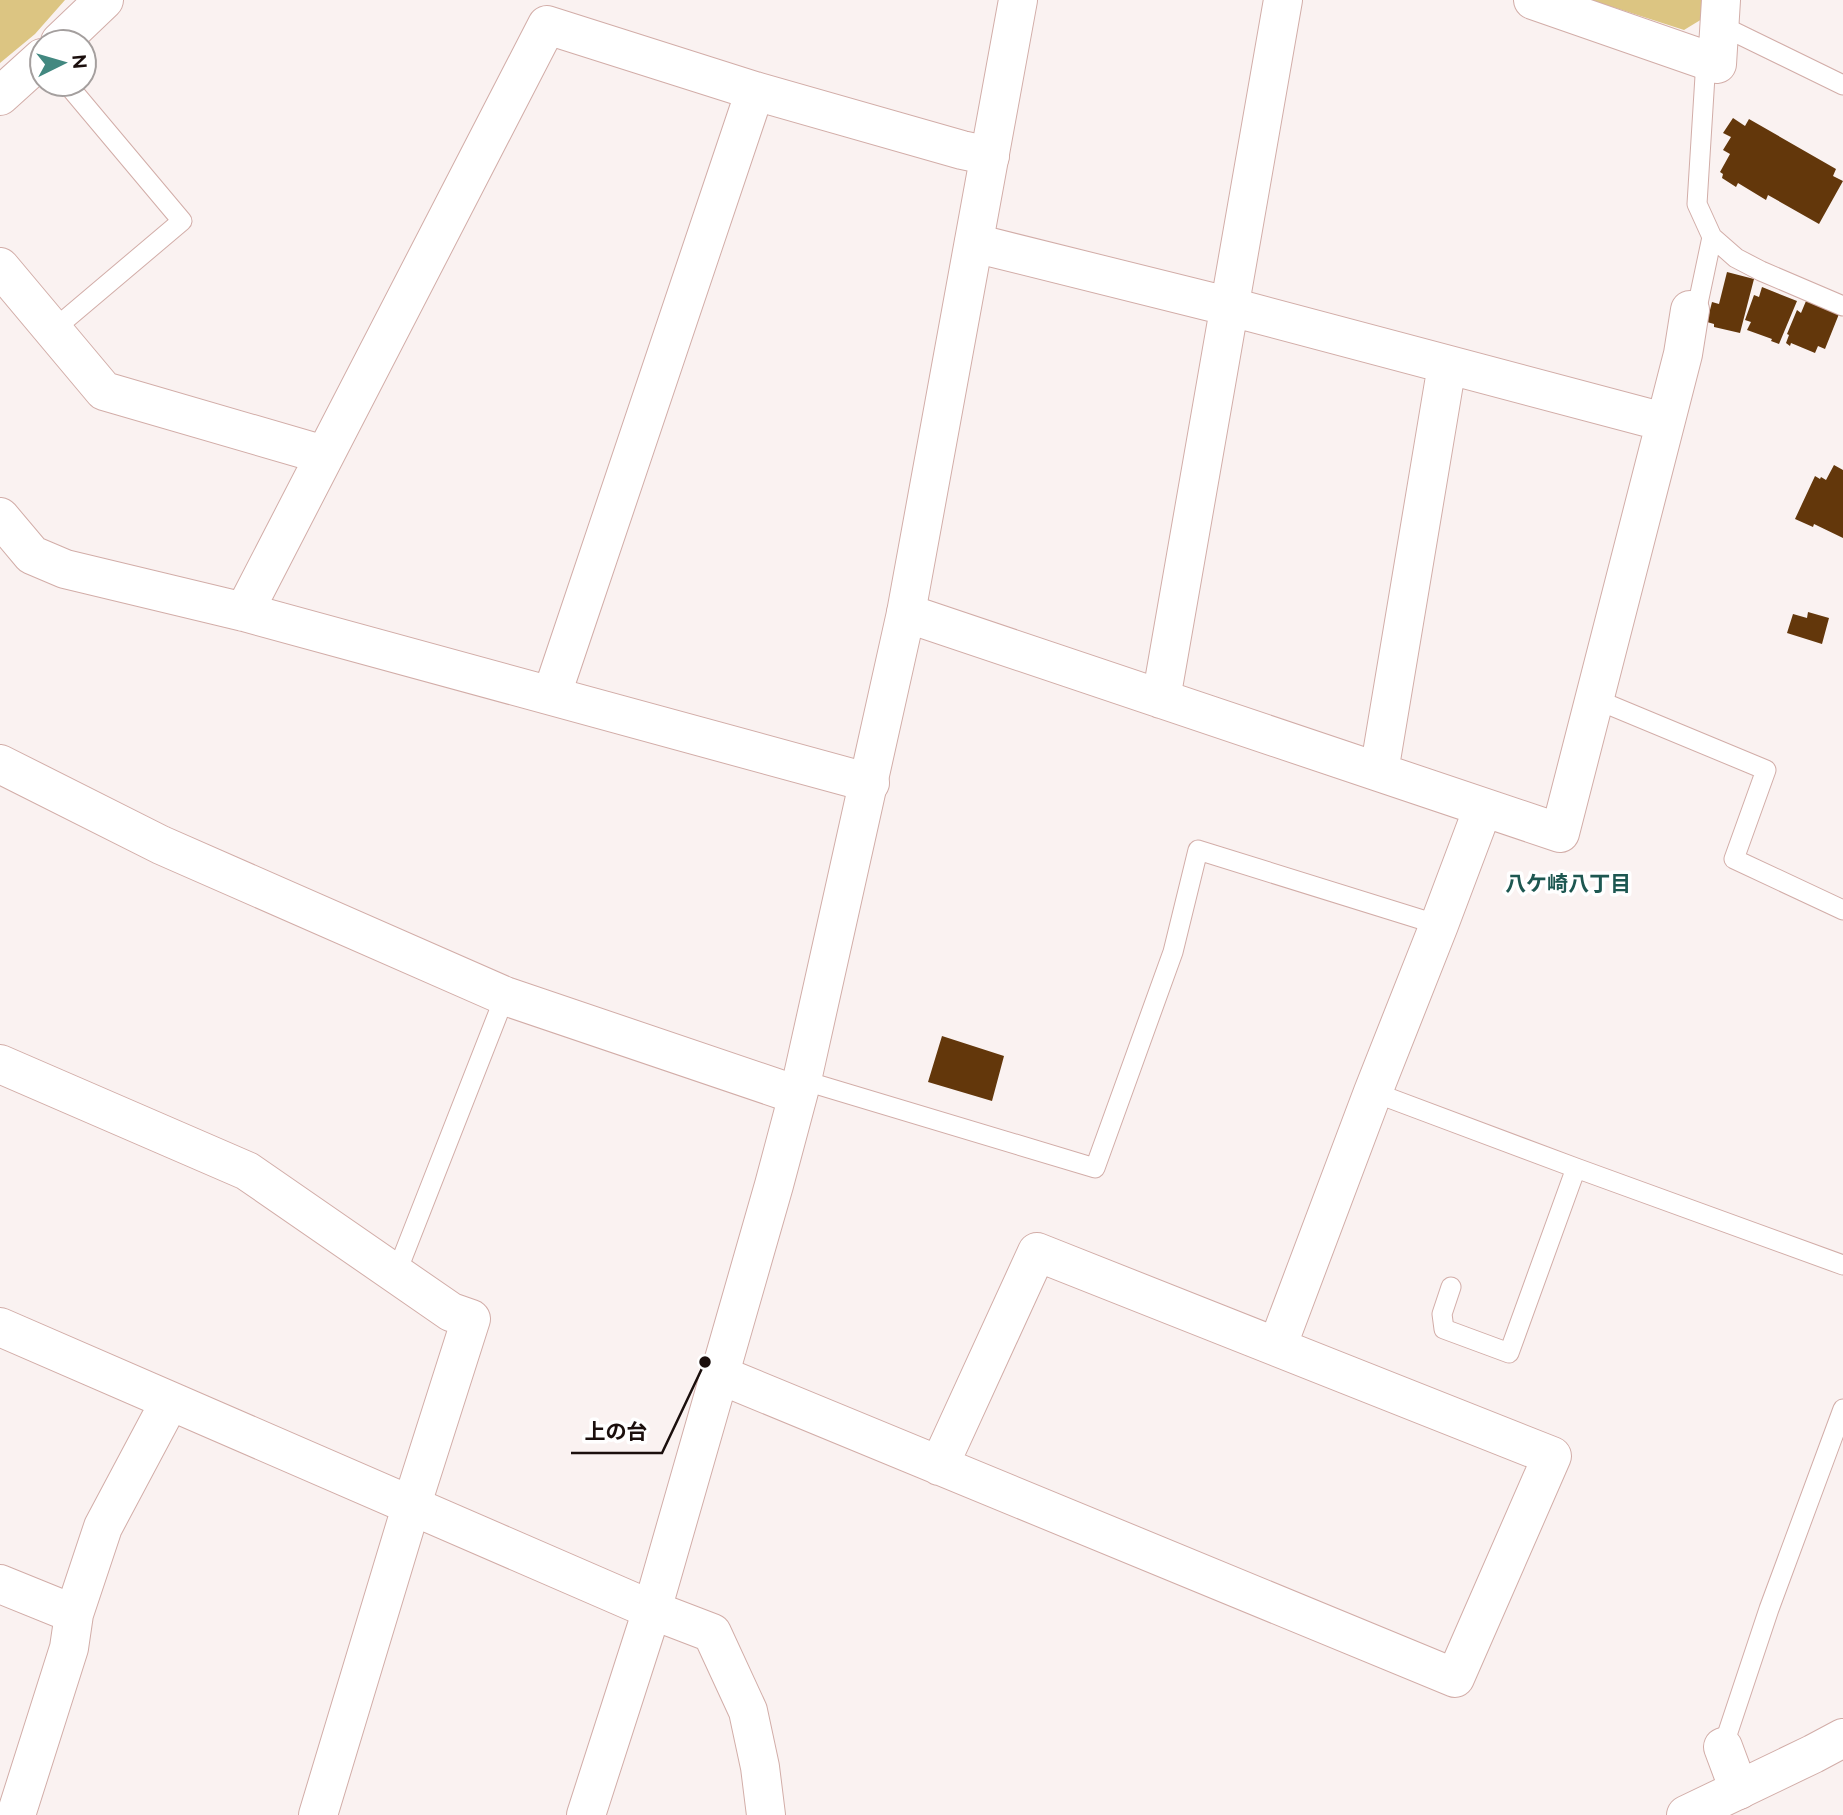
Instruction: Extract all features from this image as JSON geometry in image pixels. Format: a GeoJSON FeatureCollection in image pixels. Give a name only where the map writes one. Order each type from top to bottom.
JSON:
{"type":"FeatureCollection","features":[{"type":"Feature","properties":{"kind":"street"},"geometry":{"type":"LineString","coordinates":[[75,28],[104,0]]}},
{"type":"Feature","properties":{"kind":"street"},"geometry":{"type":"LineString","coordinates":[[586,1815],[652,1610],[774,1185],[799,1087],[870,783],[906,613],[1018,0]]}},
{"type":"Feature","properties":{"kind":"street"},"geometry":{"type":"LineString","coordinates":[[1161,699],[1283,0]]}},
{"type":"Feature","properties":{"kind":"street"},"geometry":{"type":"LineString","coordinates":[[1532,0],[1716,28]]}},
{"type":"Feature","properties":{"kind":"street"},"geometry":{"type":"LineString","coordinates":[[244,611],[547,25],[755,91],[990,156]]}},
{"type":"Feature","properties":{"kind":"street"},"geometry":{"type":"LineString","coordinates":[[0,96],[28,71]]}},
{"type":"Feature","properties":{"kind":"street"},"geometry":{"type":"LineString","coordinates":[[552,694],[755,91]]}},
{"type":"Feature","properties":{"kind":"street"},"geometry":{"type":"LineString","coordinates":[[974,243],[1231,307],[1664,422]]}},
{"type":"Feature","properties":{"kind":"street"},"geometry":{"type":"LineString","coordinates":[[0,267],[104,391],[324,455]]}},
{"type":"Feature","properties":{"kind":"street"},"geometry":{"type":"LineString","coordinates":[[906,613],[1560,833],[1683,354],[1690,310]]}},
{"type":"Feature","properties":{"kind":"street"},"geometry":{"type":"LineString","coordinates":[[1379,772],[1447,365]]}},
{"type":"Feature","properties":{"kind":"street"},"geometry":{"type":"LineString","coordinates":[[0,517],[32,555],[65,569],[244,611],[870,783]]}},
{"type":"Feature","properties":{"kind":"street"},"geometry":{"type":"LineString","coordinates":[[0,764],[162,845],[505,996],[799,1087]]}},
{"type":"Feature","properties":{"kind":"street"},"geometry":{"type":"LineString","coordinates":[[1277,1348],[1483,808]]}},
{"type":"Feature","properties":{"kind":"street"},"geometry":{"type":"LineString","coordinates":[[2,1070],[247,1171],[451,1312],[471,1319],[318,1815]]}},
{"type":"Feature","properties":{"kind":"street"},"geometry":{"type":"LineString","coordinates":[[720,1375],[939,1466],[1455,1678],[1552,1456],[1037,1252],[939,1466]]}},
{"type":"Feature","properties":{"kind":"street"},"geometry":{"type":"LineString","coordinates":[[0,1327],[411,1507],[712,1633],[748,1711],[760,1767],[765,1815]]}},
{"type":"Feature","properties":{"kind":"street"},"geometry":{"type":"LineString","coordinates":[[16,1815],[69,1648],[74,1614],[103,1527],[170,1401]]}},
{"type":"Feature","properties":{"kind":"street"},"geometry":{"type":"LineString","coordinates":[[0,1584],[74,1614]]}},
{"type":"Feature","properties":{"kind":"street"},"geometry":{"type":"LineString","coordinates":[[1686,1815],[1843,1738]]}},
{"type":"Feature","properties":{"kind":"street"},"geometry":{"type":"LineString","coordinates":[[1723,1747],[1739,1790]]}},
{"type":"Feature","properties":{"kind":"lane"},"geometry":{"type":"LineString","coordinates":[[1843,85],[1716,28],[1697,204],[1712,237],[1736,258],[1843,306]]}},
{"type":"Feature","properties":{"kind":"lane"},"geometry":{"type":"LineString","coordinates":[[53,330],[182,221],[79,98]]}},
{"type":"Feature","properties":{"kind":"lane"},"geometry":{"type":"LineString","coordinates":[[1690,310],[1697,309],[1712,237]]}},
{"type":"Feature","properties":{"kind":"lane"},"geometry":{"type":"LineString","coordinates":[[1595,699],[1766,770],[1734,859],[1843,910]]}},
{"type":"Feature","properties":{"kind":"lane"},"geometry":{"type":"LineString","coordinates":[[799,1087],[1095,1168],[1173,952],[1199,850],[1439,925]]}},
{"type":"Feature","properties":{"kind":"lane"},"geometry":{"type":"LineString","coordinates":[[396,1274],[505,996]]}},
{"type":"Feature","properties":{"kind":"lane"},"geometry":{"type":"LineString","coordinates":[[1373,1092],[1843,1265]]}},
{"type":"Feature","properties":{"kind":"lane"},"geometry":{"type":"LineString","coordinates":[[1451,1287],[1442,1314],[1444,1329],[1509,1353],[1576,1168]]}},
{"type":"Feature","properties":{"kind":"lane"},"geometry":{"type":"LineString","coordinates":[[1723,1747],[1769,1609],[1843,1409]]}},
{"type":"Feature","properties":{"kind":"shaded area"},"geometry":{"type":"Polygon","coordinates":[[[0,0],[65,0],[40,28],[28,28],[28,40],[0,63],[0,0]]]}},
{"type":"Feature","properties":{"kind":"shaded area"},"geometry":{"type":"Polygon","coordinates":[[[1591,0],[1708,0],[1707,16],[1684,30],[1591,0]]]}},
{"type":"Feature","properties":{"kind":"building"},"geometry":{"type":"Polygon","coordinates":[[[1733,118],[1745,126],[1749,119],[1836,169],[1833,176],[1843,181],[1819,224],[1768,195],[1766,200],[1738,183],[1736,187],[1722,178],[1723,174],[1720,172],[1730,154],[1723,150],[1731,137],[1723,133],[1733,118]]]}},
{"type":"Feature","properties":{"kind":"building"},"geometry":{"type":"Polygon","coordinates":[[[1727,272],[1754,279],[1740,333],[1714,327],[1714,324],[1707,322],[1712,302],[1719,304],[1727,272]]]}},
{"type":"Feature","properties":{"kind":"building"},"geometry":{"type":"Polygon","coordinates":[[[1762,287],[1797,301],[1779,344],[1747,330],[1751,322],[1745,320],[1754,295],[1759,297],[1762,287]]]}},
{"type":"Feature","properties":{"kind":"building"},"geometry":{"type":"Polygon","coordinates":[[[1806,301],[1839,314],[1825,349],[1818,346],[1815,353],[1786,343],[1797,310],[1801,313],[1806,301]]]}},
{"type":"Feature","properties":{"kind":"building"},"geometry":{"type":"Polygon","coordinates":[[[1834,465],[1843,470],[1843,538],[1814,524],[1813,527],[1795,519],[1815,476],[1826,480],[1834,465]]]}},
{"type":"Feature","properties":{"kind":"building"},"geometry":{"type":"Polygon","coordinates":[[[1808,612],[1829,618],[1822,644],[1787,633],[1793,614],[1807,618],[1808,612]]]}},
{"type":"Feature","properties":{"kind":"building"},"geometry":{"type":"Polygon","coordinates":[[[942,1036],[1004,1056],[992,1101],[928,1082],[942,1036]]]}},
{"type":"Feature","properties":{"kind":"place","name":"上の台"},"geometry":{"type":"Point","coordinates":[705,1362]}},
{"type":"Feature","properties":{"kind":"district","name":"八ケ崎八丁目"},"geometry":{"type":"Point","coordinates":[1568,884]}}]}
